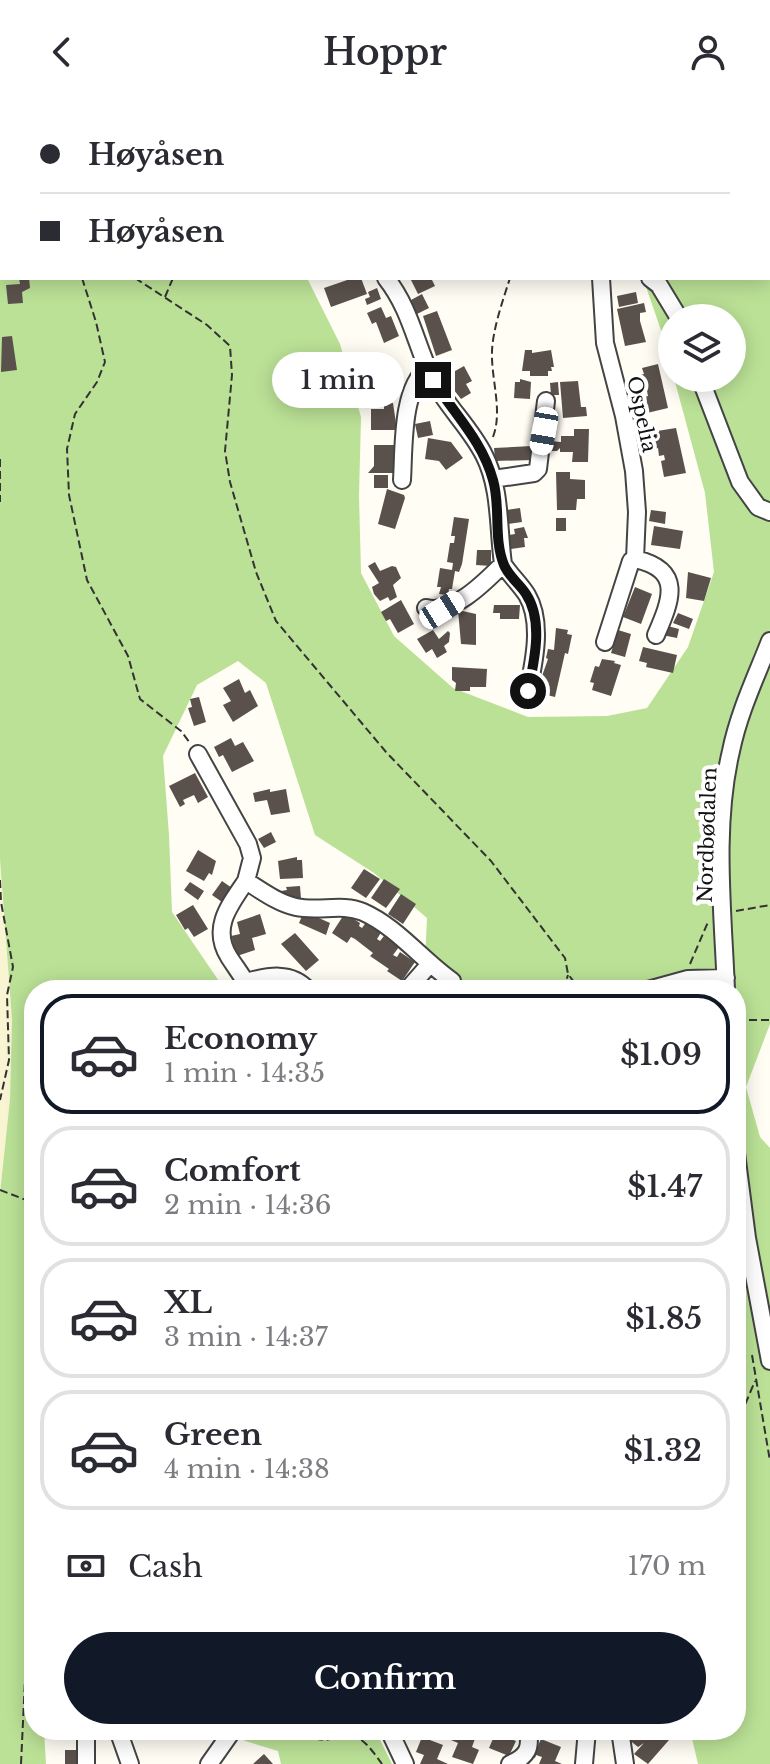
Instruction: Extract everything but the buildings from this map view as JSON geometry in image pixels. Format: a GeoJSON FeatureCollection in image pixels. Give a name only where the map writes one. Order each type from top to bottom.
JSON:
{"type":"FeatureCollection","features":[{"type":"Feature","properties":{"kind":"street"},"geometry":{"type":"LineString","coordinates":[[388,280],[400,296],[428,368],[446,402],[469,428],[493,479],[503,564],[527,595],[536,632],[528,691]]}},
{"type":"Feature","properties":{"kind":"street","name":"Ospelia"},"geometry":{"type":"LineString","coordinates":[[601,280],[605,343],[624,416],[634,471],[638,523],[635,559],[631,561],[605,642]]}},
{"type":"Feature","properties":{"kind":"street"},"geometry":{"type":"LineString","coordinates":[[653,280],[671,304]]}},
{"type":"Feature","properties":{"kind":"street"},"geometry":{"type":"LineString","coordinates":[[402,480],[407,412],[413,390],[428,368]]}},
{"type":"Feature","properties":{"kind":"street"},"geometry":{"type":"LineString","coordinates":[[705,392],[740,482],[758,507],[770,512]]}},
{"type":"Feature","properties":{"kind":"street"},"geometry":{"type":"LineString","coordinates":[[493,479],[534,473],[538,469],[546,401]]}},
{"type":"Feature","properties":{"kind":"street"},"geometry":{"type":"LineString","coordinates":[[635,559],[661,571],[670,585],[669,603],[656,635]]}},
{"type":"Feature","properties":{"kind":"street"},"geometry":{"type":"LineString","coordinates":[[426,608],[442,610],[486,581],[503,564]]}},
{"type":"Feature","properties":{"kind":"street","name":"Nordbødalen"},"geometry":{"type":"LineString","coordinates":[[726,980],[724,804],[730,752],[743,708],[770,641]]}},
{"type":"Feature","properties":{"kind":"street"},"geometry":{"type":"LineString","coordinates":[[198,754],[248,844],[252,858],[246,881],[228,907],[220,929],[226,954],[244,980]]}},
{"type":"Feature","properties":{"kind":"street"},"geometry":{"type":"LineString","coordinates":[[246,881],[279,902],[297,908],[346,907],[361,911],[388,928],[451,980]]}},
{"type":"Feature","properties":{"kind":"street"},"geometry":{"type":"LineString","coordinates":[[416,980],[429,965]]}},
{"type":"Feature","properties":{"kind":"street"},"geometry":{"type":"LineString","coordinates":[[261,980],[267,977],[296,980]]}},
{"type":"Feature","properties":{"kind":"street"},"geometry":{"type":"LineString","coordinates":[[684,980],[696,980]]}},
{"type":"Feature","properties":{"kind":"street"},"geometry":{"type":"LineString","coordinates":[[746,1230],[770,1360]]}},
{"type":"Feature","properties":{"kind":"street"},"geometry":{"type":"LineString","coordinates":[[86,1740],[86,1764]]}},
{"type":"Feature","properties":{"kind":"street"},"geometry":{"type":"LineString","coordinates":[[122,1740],[130,1764]]}},
{"type":"Feature","properties":{"kind":"street"},"geometry":{"type":"LineString","coordinates":[[209,1764],[226,1740]]}},
{"type":"Feature","properties":{"kind":"street"},"geometry":{"type":"LineString","coordinates":[[394,1740],[405,1764]]}},
{"type":"Feature","properties":{"kind":"street"},"geometry":{"type":"LineString","coordinates":[[510,1764],[526,1755],[531,1746],[530,1740]]}},
{"type":"Feature","properties":{"kind":"street"},"geometry":{"type":"LineString","coordinates":[[584,1764],[586,1740]]}},
{"type":"Feature","properties":{"kind":"street"},"geometry":{"type":"LineString","coordinates":[[621,1740],[625,1764]]}},
{"type":"Feature","properties":{"kind":"path"},"geometry":{"type":"LineString","coordinates":[[83,280],[105,362],[97,382],[75,414],[67,449],[69,495],[87,580],[128,656],[140,699],[181,731],[198,754]]}},
{"type":"Feature","properties":{"kind":"path"},"geometry":{"type":"LineString","coordinates":[[138,280],[207,325],[230,346],[232,375],[225,451],[230,482],[256,572],[276,621],[386,752],[491,861],[565,958],[572,980]]}},
{"type":"Feature","properties":{"kind":"path"},"geometry":{"type":"LineString","coordinates":[[165,298],[172,280]]}},
{"type":"Feature","properties":{"kind":"path"},"geometry":{"type":"LineString","coordinates":[[485,457],[497,421],[491,370],[492,346],[509,280]]}},
{"type":"Feature","properties":{"kind":"path"},"geometry":{"type":"LineString","coordinates":[[0,459],[0,502]]}},
{"type":"Feature","properties":{"kind":"path"},"geometry":{"type":"LineString","coordinates":[[0,880],[13,967],[7,995],[9,1060],[0,1100]]}},
{"type":"Feature","properties":{"kind":"path"},"geometry":{"type":"LineString","coordinates":[[688,979],[690,964],[708,922],[724,913],[770,905]]}},
{"type":"Feature","properties":{"kind":"path"},"geometry":{"type":"LineString","coordinates":[[566,980],[568,974]]}},
{"type":"Feature","properties":{"kind":"path"},"geometry":{"type":"LineString","coordinates":[[746,1020],[770,1020]]}},
{"type":"Feature","properties":{"kind":"path"},"geometry":{"type":"LineString","coordinates":[[0,1190],[24,1199]]}},
{"type":"Feature","properties":{"kind":"path"},"geometry":{"type":"LineString","coordinates":[[752,1355],[770,1461]]}},
{"type":"Feature","properties":{"kind":"path"},"geometry":{"type":"LineString","coordinates":[[746,1402],[755,1380]]}},
{"type":"Feature","properties":{"kind":"path"},"geometry":{"type":"LineString","coordinates":[[21,1764],[24,1701]]}},
{"type":"Feature","properties":{"kind":"path"},"geometry":{"type":"LineString","coordinates":[[361,1740],[382,1764]]}},
{"type":"Feature","properties":{"kind":"shaded area"},"geometry":{"type":"Polygon","coordinates":[[[0,859],[12,1020],[10,1099],[0,1193],[0,859]]]}},
{"type":"Feature","properties":{"kind":"green space"},"geometry":{"type":"Polygon","coordinates":[[[0,280],[308,280],[340,344],[361,417],[361,573],[394,636],[453,688],[528,717],[607,716],[647,708],[688,647],[714,572],[705,493],[678,392],[746,392],[746,304],[658,304],[658,322],[644,280],[770,280],[770,1024],[746,1087],[746,980],[441,980],[425,960],[427,918],[374,873],[315,835],[266,683],[238,661],[197,685],[163,756],[172,912],[218,980],[24,980],[24,1740],[45,1740],[46,1764],[0,1764],[0,1193],[10,1099],[12,1020],[0,859],[0,280]]]}},
{"type":"Feature","properties":{"kind":"green space"},"geometry":{"type":"Polygon","coordinates":[[[746,1087],[760,1137],[770,1148],[770,1764],[698,1764],[692,1740],[746,1740],[746,1087]]]}},
{"type":"Feature","properties":{"kind":"green space"},"geometry":{"type":"Polygon","coordinates":[[[380,1740],[392,1764],[281,1764],[278,1751],[245,1741],[380,1740]]]}},
{"type":"Feature","properties":{"kind":"route"},"geometry":{"type":"LineString","coordinates":[[433,380],[446,402],[469,428],[493,479],[503,564],[527,595],[536,632],[528,691]]}}]}
